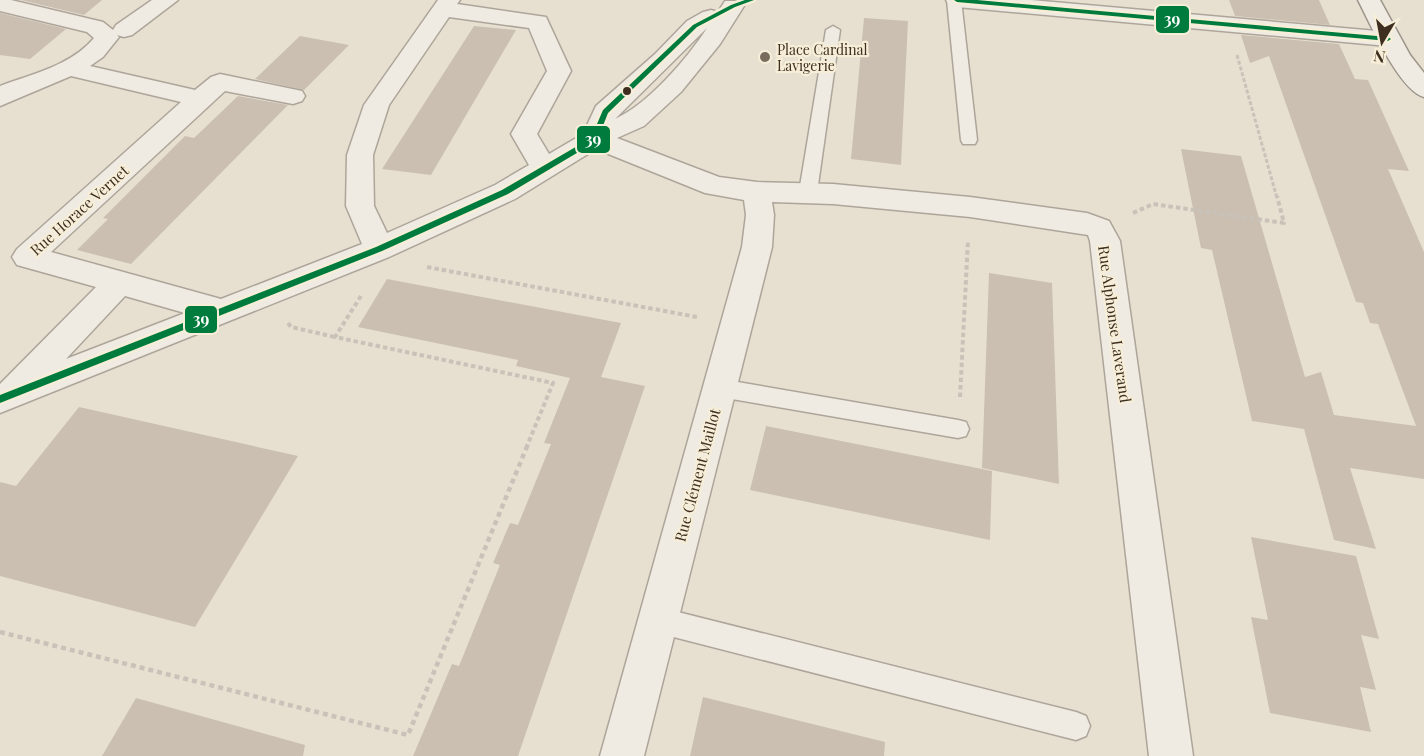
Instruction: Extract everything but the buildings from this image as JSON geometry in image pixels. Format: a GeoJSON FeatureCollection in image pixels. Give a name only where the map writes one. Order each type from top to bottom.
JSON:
{"type":"FeatureCollection","features":[{"type":"Feature","properties":{"kind":"street"},"geometry":{"type":"LineString","coordinates":[[0,98],[9,91],[69,68],[94,52],[115,33],[167,0]]}},
{"type":"Feature","properties":{"kind":"street"},"geometry":{"type":"LineString","coordinates":[[956,0],[1388,39]]}},
{"type":"Feature","properties":{"kind":"street"},"geometry":{"type":"LineString","coordinates":[[1369,0],[1399,57],[1424,89]]}},
{"type":"Feature","properties":{"kind":"street"},"geometry":{"type":"LineString","coordinates":[[4,398],[221,311],[381,254],[545,169],[594,139],[635,120],[672,87],[739,2]]}},
{"type":"Feature","properties":{"kind":"street"},"geometry":{"type":"LineString","coordinates":[[381,254],[360,206],[360,155],[377,105],[442,3],[538,22],[559,71],[524,134],[545,169]]}},
{"type":"Feature","properties":{"kind":"street"},"geometry":{"type":"LineString","coordinates":[[0,4],[115,33]]}},
{"type":"Feature","properties":{"kind":"street"},"geometry":{"type":"LineString","coordinates":[[69,68],[200,99]]}},
{"type":"Feature","properties":{"kind":"street","name":"Rue Horace Vernet"},"geometry":{"type":"LineString","coordinates":[[221,311],[27,257],[220,82],[293,96]]}},
{"type":"Feature","properties":{"kind":"street","name":"Rue Alphonse Laverand"},"geometry":{"type":"LineString","coordinates":[[594,139],[715,186],[757,192],[808,192],[970,207],[1087,223],[1100,228],[1105,241],[1171,756]]}},
{"type":"Feature","properties":{"kind":"street","name":"Rue Clément Maillot"},"geometry":{"type":"LineString","coordinates":[[622,756],[757,247],[760,215],[757,192]]}},
{"type":"Feature","properties":{"kind":"street"},"geometry":{"type":"LineString","coordinates":[[4,398],[119,283]]}},
{"type":"Feature","properties":{"kind":"lane"},"geometry":{"type":"LineString","coordinates":[[956,0],[969,140]]}},
{"type":"Feature","properties":{"kind":"lane"},"geometry":{"type":"LineString","coordinates":[[808,192],[833,30]]}},
{"type":"Feature","properties":{"kind":"lane"},"geometry":{"type":"LineString","coordinates":[[720,388],[958,429]]}},
{"type":"Feature","properties":{"kind":"lane"},"geometry":{"type":"LineString","coordinates":[[658,620],[1076,726]]}},
{"type":"Feature","properties":{"kind":"path"},"geometry":{"type":"LineString","coordinates":[[1100,228],[1153,204],[1284,223],[1228,26]]}},
{"type":"Feature","properties":{"kind":"path"},"geometry":{"type":"LineString","coordinates":[[958,429],[970,207]]}},
{"type":"Feature","properties":{"kind":"path"},"geometry":{"type":"LineString","coordinates":[[0,632],[408,735],[553,382],[335,337],[381,254],[737,324]]}},
{"type":"Feature","properties":{"kind":"transit line","name":"39"},"geometry":{"type":"LineString","coordinates":[[0,399],[379,249],[505,192],[594,139],[605,112],[695,26],[733,6],[751,0]]}},
{"type":"Feature","properties":{"kind":"transit line","name":"39"},"geometry":{"type":"LineString","coordinates":[[957,0],[1388,39]]}},
{"type":"Feature","properties":{"kind":"place","name":"Place Cardinal Lavigerie"},"geometry":{"type":"Point","coordinates":[765,57]}}]}
